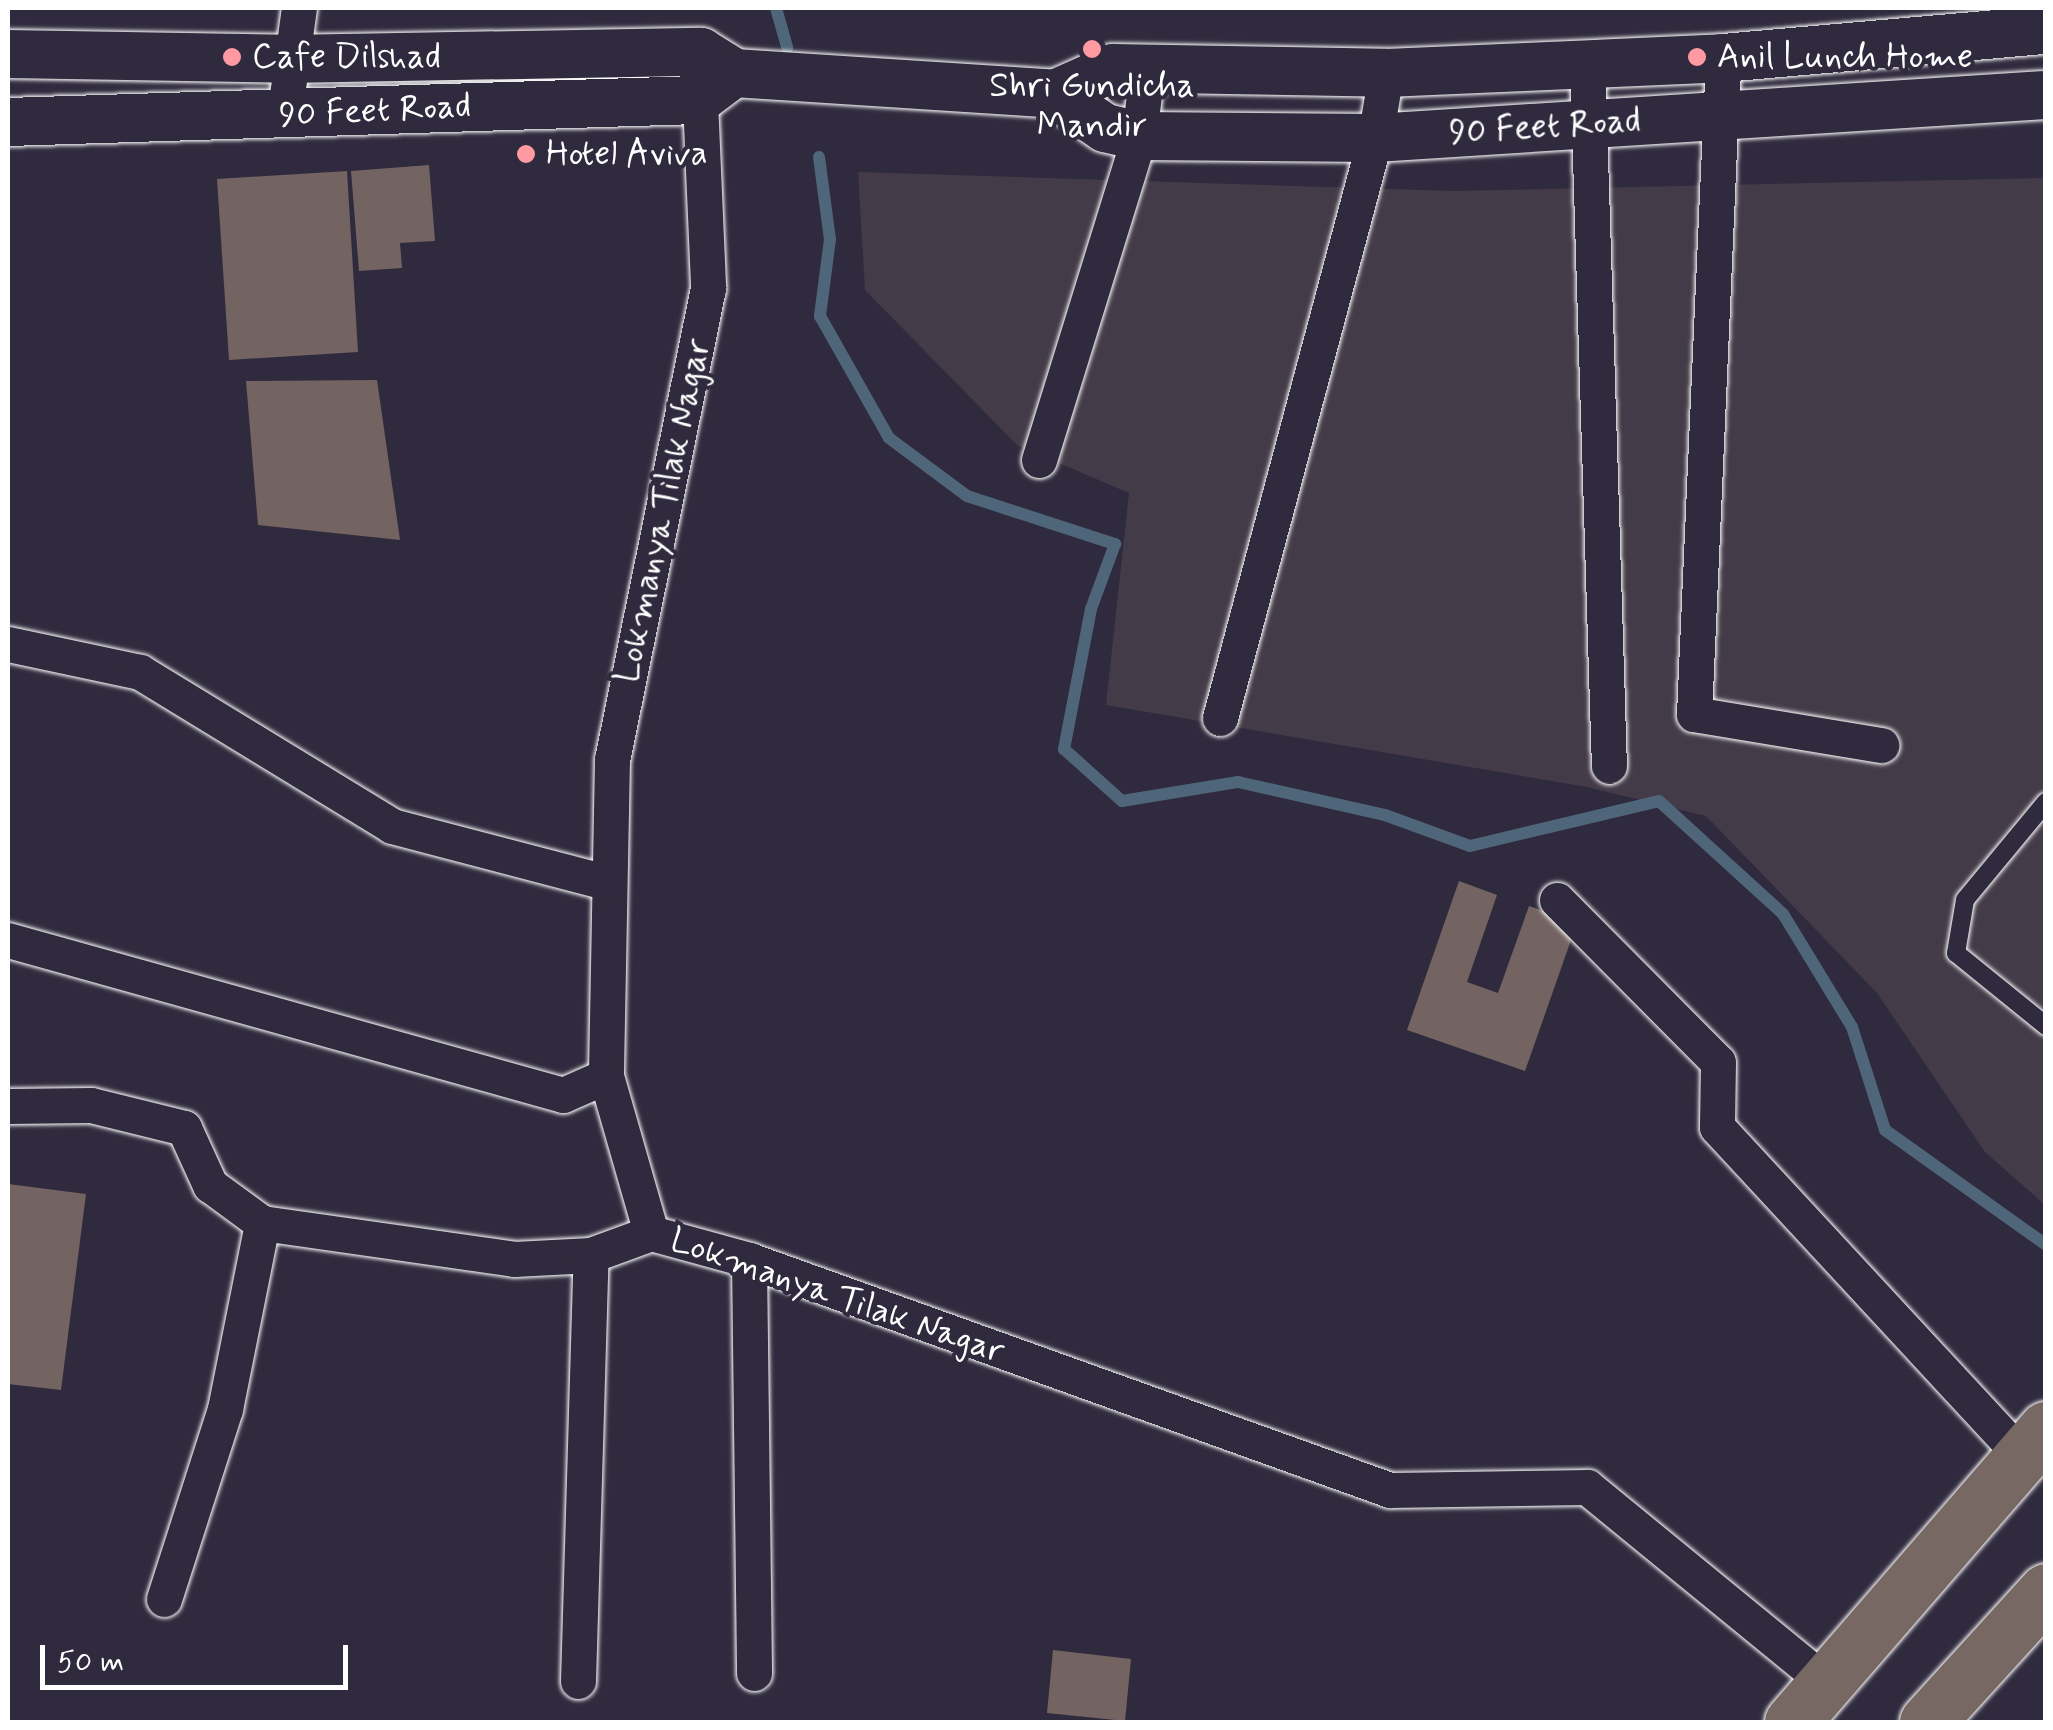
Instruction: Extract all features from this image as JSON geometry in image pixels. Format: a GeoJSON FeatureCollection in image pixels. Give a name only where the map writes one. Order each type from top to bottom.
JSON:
{"type":"FeatureCollection","features":[{"type":"Feature","properties":{"kind":"main road"},"geometry":{"type":"LineString","coordinates":[[1810,1703],[2035,1443]]}},
{"type":"Feature","properties":{"kind":"main road"},"geometry":{"type":"LineString","coordinates":[[1927,1722],[2046,1592]]}},
{"type":"Feature","properties":{"kind":"street"},"geometry":{"type":"LineString","coordinates":[[284,117],[287,59],[299,8]]}},
{"type":"Feature","properties":{"kind":"street","name":"90 Feet Road"},"geometry":{"type":"LineString","coordinates":[[8,54],[287,59],[711,75],[1055,94],[1113,68],[1386,74],[1586,60],[1723,58],[2046,30]]}},
{"type":"Feature","properties":{"kind":"street"},"geometry":{"type":"LineString","coordinates":[[1723,58],[1694,714],[1882,744]]}},
{"type":"Feature","properties":{"kind":"street"},"geometry":{"type":"LineString","coordinates":[[1586,60],[1592,122],[1608,766]]}},
{"type":"Feature","properties":{"kind":"street"},"geometry":{"type":"LineString","coordinates":[[1039,460],[1139,136],[1148,70]]}},
{"type":"Feature","properties":{"kind":"street"},"geometry":{"type":"LineString","coordinates":[[1220,718],[1374,138],[1386,74]]}},
{"type":"Feature","properties":{"kind":"street","name":"90 Feet Road"},"geometry":{"type":"LineString","coordinates":[[8,122],[284,117],[711,75]]}},
{"type":"Feature","properties":{"kind":"street","name":"Lokmanya Tilak Nagar"},"geometry":{"type":"LineString","coordinates":[[711,75],[708,288],[612,759],[606,1076],[651,1234],[749,1260],[1390,1490],[1587,1487],[1810,1703]]}},
{"type":"Feature","properties":{"kind":"street","name":"90 Feet Road"},"geometry":{"type":"LineString","coordinates":[[1055,94],[1105,128],[1139,136],[1374,138],[2046,95]]}},
{"type":"Feature","properties":{"kind":"street"},"geometry":{"type":"LineString","coordinates":[[8,644],[140,672],[392,826],[609,883]]}},
{"type":"Feature","properties":{"kind":"street"},"geometry":{"type":"LineString","coordinates":[[1557,900],[1718,1062],[1717,1127],[2035,1443]]}},
{"type":"Feature","properties":{"kind":"street"},"geometry":{"type":"LineString","coordinates":[[8,940],[562,1095],[606,1076]]}},
{"type":"Feature","properties":{"kind":"street"},"geometry":{"type":"LineString","coordinates":[[8,1106],[91,1105],[184,1128],[210,1185],[262,1223],[514,1259],[592,1255],[651,1234]]}},
{"type":"Feature","properties":{"kind":"street"},"geometry":{"type":"LineString","coordinates":[[164,1598],[225,1409],[262,1223]]}},
{"type":"Feature","properties":{"kind":"street"},"geometry":{"type":"LineString","coordinates":[[578,1681],[592,1255]]}},
{"type":"Feature","properties":{"kind":"street"},"geometry":{"type":"LineString","coordinates":[[749,1260],[754,1672]]}},
{"type":"Feature","properties":{"kind":"lane"},"geometry":{"type":"LineString","coordinates":[[2046,802],[1965,900],[1956,952],[2046,1026]]}},
{"type":"Feature","properties":{"kind":"shaded area"},"geometry":{"type":"Polygon","coordinates":[[[858,172],[1452,191],[2045,178],[2045,1205],[1985,1152],[1877,993],[1706,816],[1587,787],[1106,705],[1129,493],[1017,445],[865,290],[858,172]]]}},
{"type":"Feature","properties":{"kind":"building"},"geometry":{"type":"Polygon","coordinates":[[[429,165],[435,241],[400,243],[402,268],[359,271],[351,171],[429,165]]]}},
{"type":"Feature","properties":{"kind":"building"},"geometry":{"type":"Polygon","coordinates":[[[347,171],[358,352],[229,360],[217,179],[347,171]]]}},
{"type":"Feature","properties":{"kind":"building"},"geometry":{"type":"Polygon","coordinates":[[[377,380],[400,540],[258,525],[246,381],[377,380]]]}},
{"type":"Feature","properties":{"kind":"building"},"geometry":{"type":"Polygon","coordinates":[[[1459,881],[1497,895],[1467,982],[1498,993],[1529,906],[1577,923],[1525,1071],[1407,1030],[1459,881]]]}},
{"type":"Feature","properties":{"kind":"building"},"geometry":{"type":"Polygon","coordinates":[[[8,1184],[86,1194],[61,1390],[8,1384],[8,1184]]]}},
{"type":"Feature","properties":{"kind":"building"},"geometry":{"type":"Polygon","coordinates":[[[1053,1650],[1131,1659],[1125,1721],[1047,1713],[1053,1650]]]}},
{"type":"Feature","properties":{"kind":"waterway"},"geometry":{"type":"LineString","coordinates":[[776,8],[787,47]]}},
{"type":"Feature","properties":{"kind":"waterway"},"geometry":{"type":"LineString","coordinates":[[819,157],[830,239],[820,316],[889,438],[967,496],[1115,544],[1091,609],[1064,749],[1122,801],[1238,782],[1385,815],[1470,846],[1659,801],[1783,914],[1852,1027],[1885,1130],[2046,1245]]}},
{"type":"Feature","properties":{"kind":"place","name":"Shri Gundicha Mandir"},"geometry":{"type":"Point","coordinates":[1092,49]}},
{"type":"Feature","properties":{"kind":"place","name":"Cafe Dilshad"},"geometry":{"type":"Point","coordinates":[232,57]}},
{"type":"Feature","properties":{"kind":"place","name":"Anil Lunch Home"},"geometry":{"type":"Point","coordinates":[1697,57]}},
{"type":"Feature","properties":{"kind":"place","name":"Hotel Aviva"},"geometry":{"type":"Point","coordinates":[526,154]}}]}
